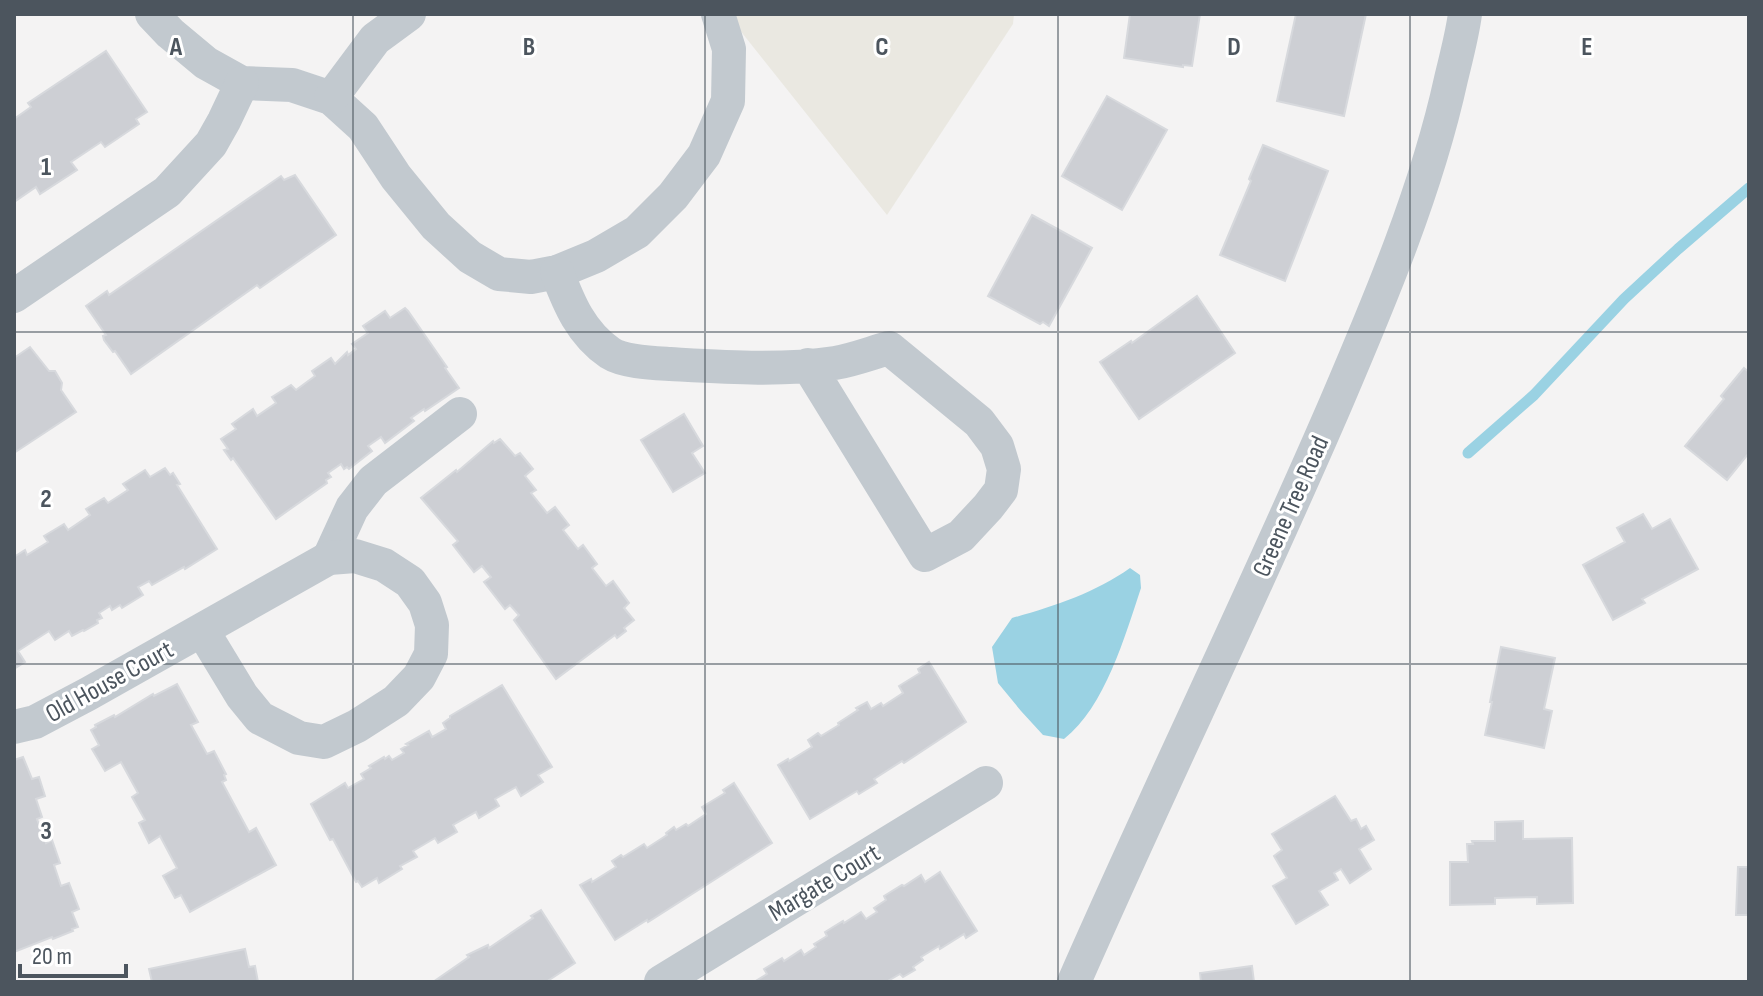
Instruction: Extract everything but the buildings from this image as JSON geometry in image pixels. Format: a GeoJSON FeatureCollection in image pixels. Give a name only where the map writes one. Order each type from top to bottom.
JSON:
{"type":"FeatureCollection","features":[{"type":"Feature","properties":{"kind":"street"},"geometry":{"type":"LineString","coordinates":[[152,14],[206,63],[242,83],[292,85],[331,98],[363,127],[396,177],[436,226],[470,257],[499,274],[531,277],[557,272],[596,256],[637,232],[673,196],[704,155],[728,101],[729,49],[718,14]]}},
{"type":"Feature","properties":{"kind":"street"},"geometry":{"type":"LineString","coordinates":[[331,98],[375,39],[409,14]]}},
{"type":"Feature","properties":{"kind":"street","name":"Greene Tree Road"},"geometry":{"type":"LineString","coordinates":[[1074,982],[1355,359],[1422,183],[1444,113],[1465,14]]}},
{"type":"Feature","properties":{"kind":"street"},"geometry":{"type":"LineString","coordinates":[[14,296],[167,192],[211,144],[242,83]]}},
{"type":"Feature","properties":{"kind":"street"},"geometry":{"type":"LineString","coordinates":[[557,272],[570,306],[586,332],[612,355],[645,362],[777,368],[837,362],[889,348],[979,422],[997,446],[1004,469],[1001,490],[961,536],[925,555],[808,365]]}},
{"type":"Feature","properties":{"kind":"street"},"geometry":{"type":"LineString","coordinates":[[329,558],[352,508],[373,481],[460,414]]}},
{"type":"Feature","properties":{"kind":"street","name":"Old House Court"},"geometry":{"type":"LineString","coordinates":[[14,727],[35,722],[329,558],[355,556],[384,565],[410,582],[425,603],[432,625],[431,654],[419,677],[396,701],[357,726],[324,742],[299,738],[260,718],[242,696],[202,630]]}},
{"type":"Feature","properties":{"kind":"street","name":"Margate Court"},"geometry":{"type":"LineString","coordinates":[[662,982],[986,783]]}},
{"type":"Feature","properties":{"kind":"shaded area"},"geometry":{"type":"Polygon","coordinates":[[[727,14],[1014,14],[1013,24],[887,215],[727,14]]]}},
{"type":"Feature","properties":{"kind":"water"},"geometry":{"type":"Polygon","coordinates":[[[1130,568],[1140,575],[1141,588],[1102,690],[1091,709],[1064,739],[1043,735],[998,683],[992,647],[1012,618],[1073,598],[1130,568]]]}},
{"type":"Feature","properties":{"kind":"waterway"},"geometry":{"type":"LineString","coordinates":[[1468,453],[1534,395],[1624,299],[1749,188]]}}]}
